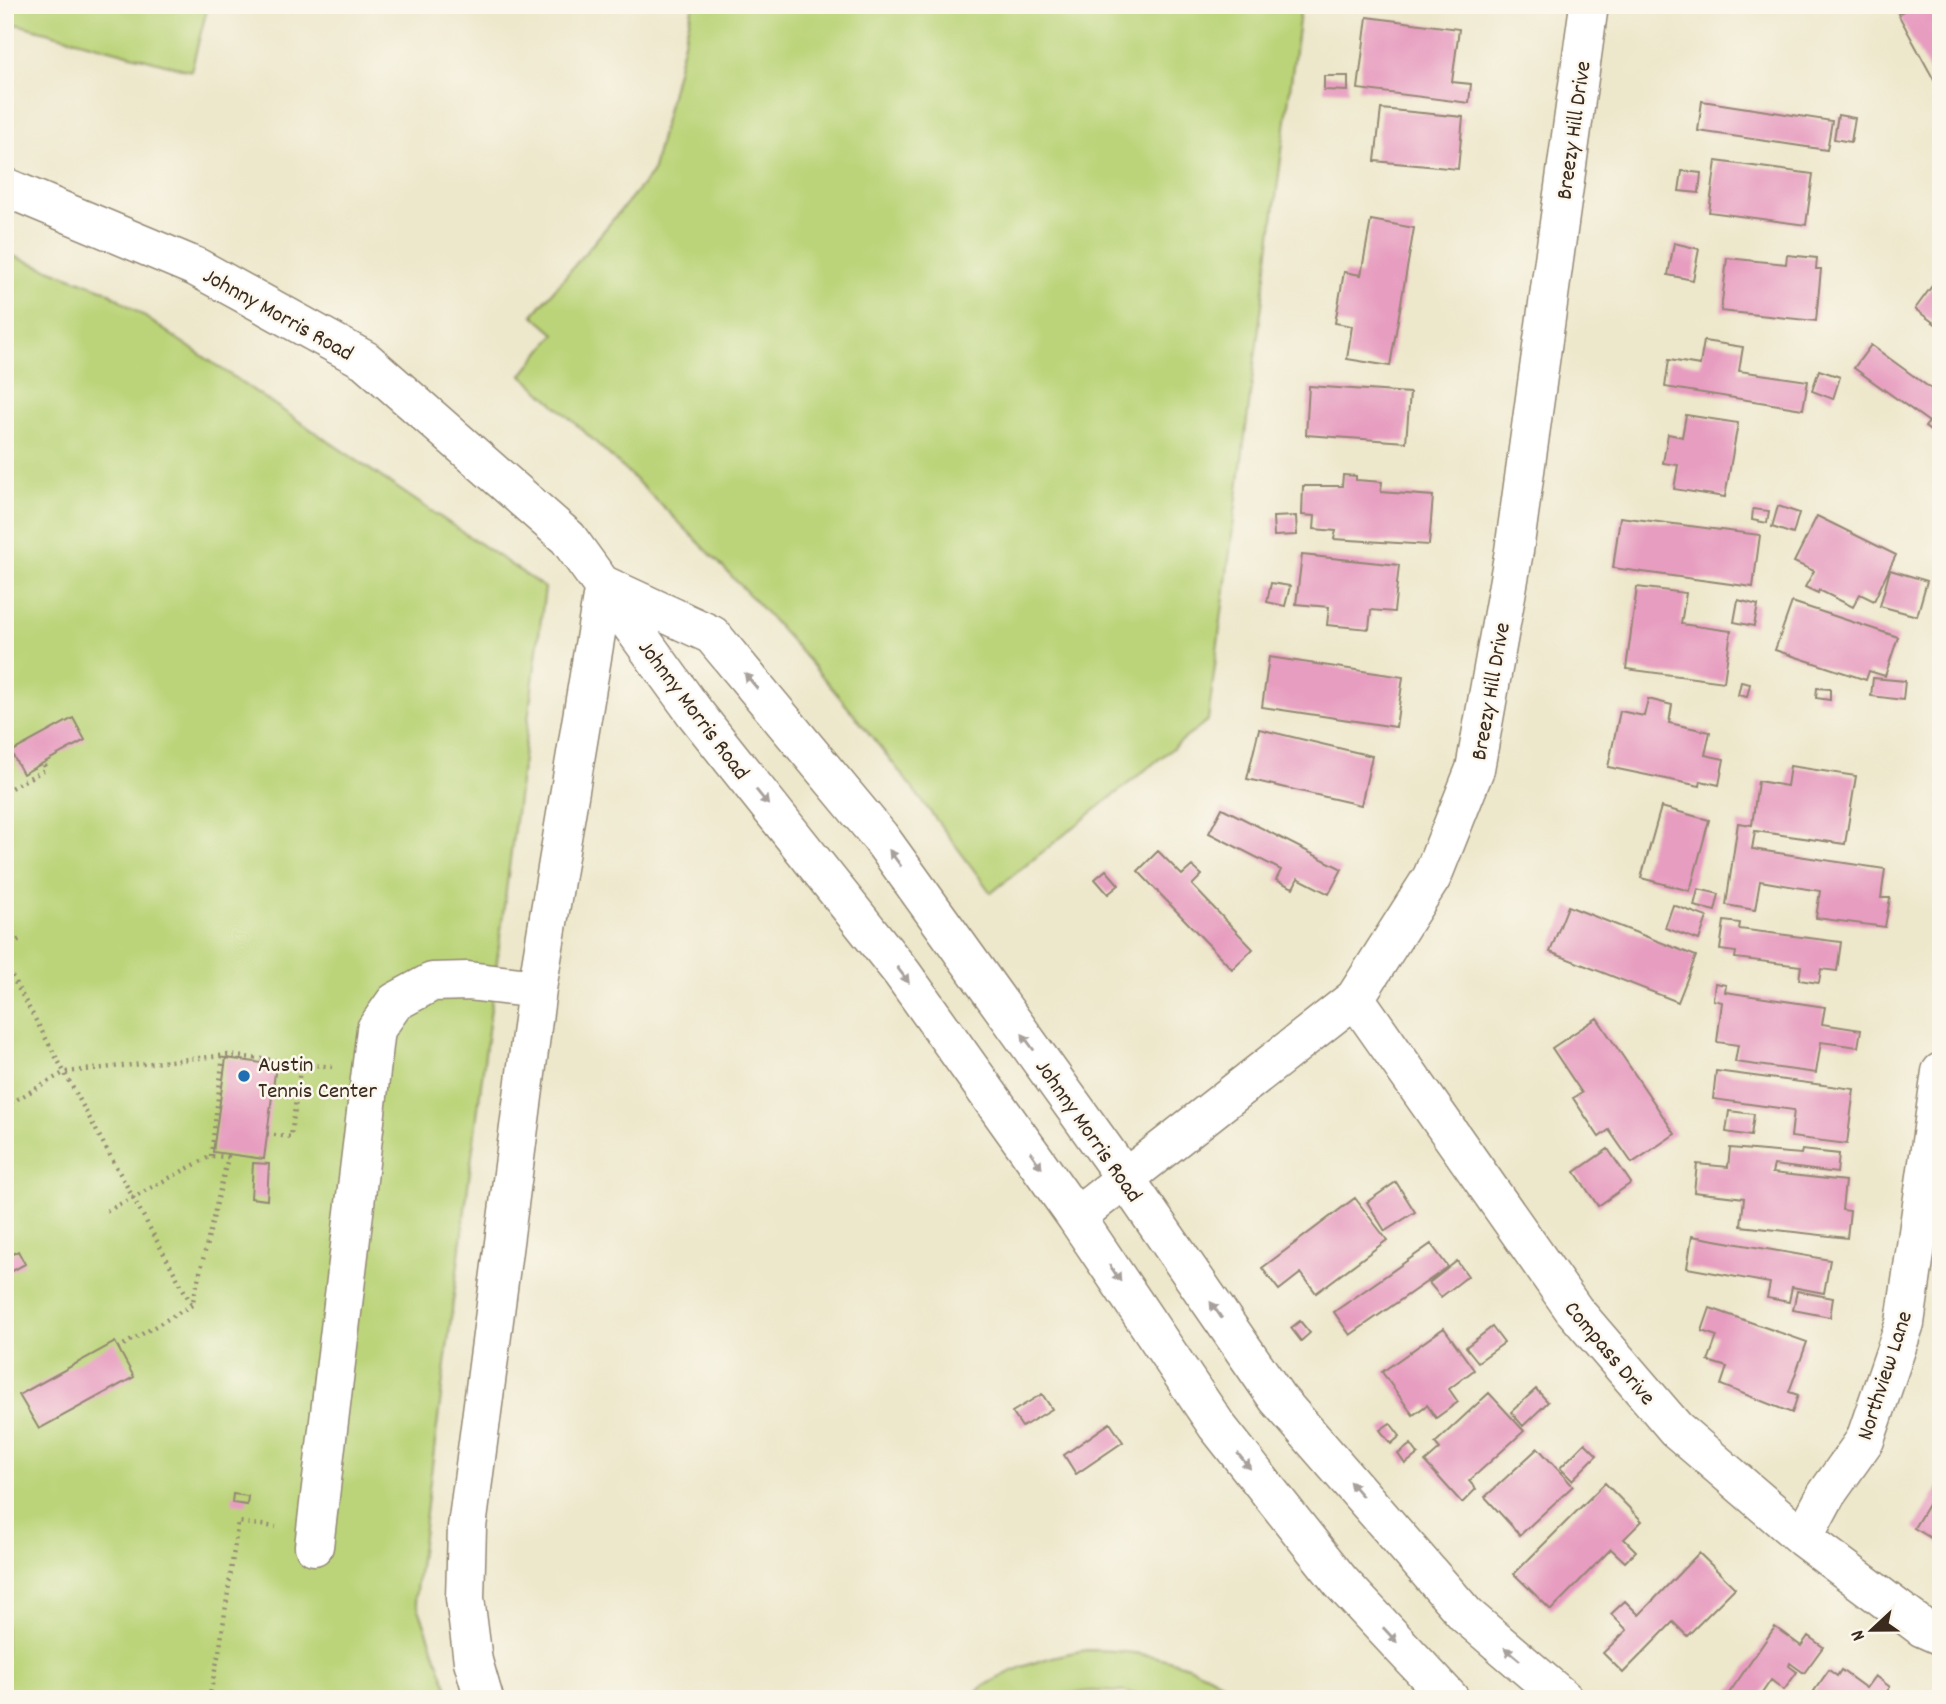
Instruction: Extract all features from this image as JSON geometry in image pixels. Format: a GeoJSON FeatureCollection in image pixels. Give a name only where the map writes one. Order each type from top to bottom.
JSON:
{"type":"FeatureCollection","features":[{"type":"Feature","properties":{"kind":"street","name":"Breezy Hill Drive"},"geometry":{"type":"LineString","coordinates":[[1076,1217],[1354,998],[1432,877],[1475,769],[1514,551],[1589,5]]}},
{"type":"Feature","properties":{"kind":"street","name":"Johnny Morris Road"},"geometry":{"type":"LineString","coordinates":[[5,187],[196,267],[365,360],[568,538],[695,713],[902,973],[1076,1217],[1217,1426],[1340,1581],[1450,1699]]}},
{"type":"Feature","properties":{"kind":"street","name":"Johnny Morris Road"},"geometry":{"type":"LineString","coordinates":[[604,585],[712,635],[880,837],[1125,1178],[1277,1398],[1466,1615],[1564,1699]]}},
{"type":"Feature","properties":{"kind":"street"},"geometry":{"type":"LineString","coordinates":[[484,1699],[473,1661],[465,1598],[467,1527],[537,989],[604,585]]}},
{"type":"Feature","properties":{"kind":"street"},"geometry":{"type":"LineString","coordinates":[[315,1539],[376,1029],[395,1002],[432,982],[468,981],[537,989]]}},
{"type":"Feature","properties":{"kind":"street","name":"Compass Drive"},"geometry":{"type":"LineString","coordinates":[[1354,998],[1574,1310],[1676,1429],[1803,1538],[1923,1628],[1941,1636]]}},
{"type":"Feature","properties":{"kind":"street","name":"Northview Lane"},"geometry":{"type":"LineString","coordinates":[[1803,1538],[1826,1495],[1865,1440],[1905,1323],[1941,1072]]}},
{"type":"Feature","properties":{"kind":"path"},"geometry":{"type":"LineString","coordinates":[[5,791],[46,769],[43,763]]}},
{"type":"Feature","properties":{"kind":"path"},"geometry":{"type":"LineString","coordinates":[[5,947],[20,939]]}},
{"type":"Feature","properties":{"kind":"path"},"geometry":{"type":"LineString","coordinates":[[5,964],[192,1305]]}},
{"type":"Feature","properties":{"kind":"path"},"geometry":{"type":"LineString","coordinates":[[211,1156],[223,1056]]}},
{"type":"Feature","properties":{"kind":"path"},"geometry":{"type":"LineString","coordinates":[[5,1106],[65,1072],[223,1056],[300,1062],[371,1072]]}},
{"type":"Feature","properties":{"kind":"path"},"geometry":{"type":"LineString","coordinates":[[267,1134],[291,1137],[300,1062]]}},
{"type":"Feature","properties":{"kind":"path"},"geometry":{"type":"LineString","coordinates":[[107,1211],[211,1156],[228,1157],[192,1305],[118,1348]]}},
{"type":"Feature","properties":{"kind":"path"},"geometry":{"type":"LineString","coordinates":[[209,1699],[220,1647],[238,1522],[315,1539]]}},
{"type":"Feature","properties":{"kind":"green space"},"geometry":{"type":"Polygon","coordinates":[[[5,5],[208,5],[191,71],[5,21],[5,5]]]}},
{"type":"Feature","properties":{"kind":"green space"},"geometry":{"type":"Polygon","coordinates":[[[693,5],[1301,5],[1208,720],[991,893],[883,750],[780,628],[673,516],[522,375],[555,334],[533,315],[652,173],[693,5]]]}},
{"type":"Feature","properties":{"kind":"green space","name":"Austin Tennis Center"},"geometry":{"type":"Polygon","coordinates":[[[5,253],[105,290],[545,588],[415,1598],[452,1699],[5,1699],[5,253]]]}},
{"type":"Feature","properties":{"kind":"green space"},"geometry":{"type":"Polygon","coordinates":[[[1087,1650],[1129,1652],[1190,1667],[1228,1686],[1245,1699],[1160,1699],[1125,1692],[1091,1691],[1052,1699],[965,1699],[1008,1673],[1054,1657],[1087,1650]]]}},
{"type":"Feature","properties":{"kind":"building"},"geometry":{"type":"Polygon","coordinates":[[[1914,5],[1941,5],[1941,93],[1898,14],[1914,5]]]}},
{"type":"Feature","properties":{"kind":"building"},"geometry":{"type":"Polygon","coordinates":[[[1367,17],[1459,29],[1452,82],[1471,84],[1469,103],[1358,89],[1367,17]]]}},
{"type":"Feature","properties":{"kind":"building"},"geometry":{"type":"Polygon","coordinates":[[[1324,76],[1348,76],[1348,91],[1324,90],[1324,76]]]}},
{"type":"Feature","properties":{"kind":"building"},"geometry":{"type":"Polygon","coordinates":[[[1702,101],[1832,121],[1827,150],[1698,131],[1702,101]]]}},
{"type":"Feature","properties":{"kind":"building"},"geometry":{"type":"Polygon","coordinates":[[[1381,109],[1463,117],[1458,169],[1375,161],[1381,109]]]}},
{"type":"Feature","properties":{"kind":"building"},"geometry":{"type":"Polygon","coordinates":[[[1838,115],[1855,118],[1851,142],[1834,139],[1838,115]]]}},
{"type":"Feature","properties":{"kind":"building"},"geometry":{"type":"Polygon","coordinates":[[[1716,161],[1813,174],[1806,225],[1709,212],[1716,161]]]}},
{"type":"Feature","properties":{"kind":"building"},"geometry":{"type":"Polygon","coordinates":[[[1682,171],[1701,173],[1699,193],[1679,191],[1682,171]]]}},
{"type":"Feature","properties":{"kind":"building"},"geometry":{"type":"Polygon","coordinates":[[[1371,220],[1414,228],[1390,366],[1347,359],[1352,326],[1335,323],[1344,272],[1361,275],[1371,220]]]}},
{"type":"Feature","properties":{"kind":"building"},"geometry":{"type":"Polygon","coordinates":[[[1674,243],[1699,249],[1693,280],[1668,275],[1674,243]]]}},
{"type":"Feature","properties":{"kind":"building"},"geometry":{"type":"Polygon","coordinates":[[[1787,255],[1817,258],[1816,269],[1821,269],[1816,321],[1721,311],[1727,258],[1786,264],[1787,255]]]}},
{"type":"Feature","properties":{"kind":"building"},"geometry":{"type":"Polygon","coordinates":[[[1932,286],[1941,293],[1941,328],[1915,309],[1932,286]]]}},
{"type":"Feature","properties":{"kind":"building"},"geometry":{"type":"Polygon","coordinates":[[[1704,341],[1743,347],[1739,371],[1808,381],[1803,409],[1665,387],[1669,360],[1700,365],[1704,341]]]}},
{"type":"Feature","properties":{"kind":"building"},"geometry":{"type":"Polygon","coordinates":[[[1871,345],[1941,396],[1940,438],[1925,427],[1929,422],[1854,368],[1871,345]]]}},
{"type":"Feature","properties":{"kind":"building"},"geometry":{"type":"Polygon","coordinates":[[[1819,370],[1840,377],[1833,399],[1812,391],[1819,370]]]}},
{"type":"Feature","properties":{"kind":"building"},"geometry":{"type":"Polygon","coordinates":[[[1309,386],[1410,393],[1406,442],[1306,435],[1309,386]]]}},
{"type":"Feature","properties":{"kind":"building"},"geometry":{"type":"Polygon","coordinates":[[[1686,415],[1738,423],[1725,497],[1674,489],[1678,465],[1663,463],[1668,434],[1682,437],[1686,415]]]}},
{"type":"Feature","properties":{"kind":"building"},"geometry":{"type":"Polygon","coordinates":[[[1343,475],[1356,476],[1356,480],[1382,482],[1381,492],[1433,496],[1429,545],[1334,539],[1336,531],[1314,529],[1315,516],[1302,515],[1303,486],[1342,486],[1343,475]]]}},
{"type":"Feature","properties":{"kind":"building"},"geometry":{"type":"Polygon","coordinates":[[[1778,506],[1799,513],[1793,534],[1772,527],[1778,506]]]}},
{"type":"Feature","properties":{"kind":"building"},"geometry":{"type":"Polygon","coordinates":[[[1753,509],[1769,511],[1767,523],[1752,520],[1753,509]]]}},
{"type":"Feature","properties":{"kind":"building"},"geometry":{"type":"Polygon","coordinates":[[[1296,516],[1297,535],[1274,536],[1273,517],[1296,516]]]}},
{"type":"Feature","properties":{"kind":"building"},"geometry":{"type":"Polygon","coordinates":[[[1817,516],[1896,555],[1874,601],[1860,594],[1853,607],[1819,590],[1818,593],[1805,587],[1814,571],[1794,562],[1817,516]]]}},
{"type":"Feature","properties":{"kind":"building"},"geometry":{"type":"Polygon","coordinates":[[[1620,517],[1760,535],[1753,587],[1613,568],[1620,517]]]}},
{"type":"Feature","properties":{"kind":"building"},"geometry":{"type":"Polygon","coordinates":[[[1302,555],[1399,565],[1394,612],[1371,610],[1369,629],[1327,625],[1329,607],[1296,604],[1302,555]]]}},
{"type":"Feature","properties":{"kind":"building"},"geometry":{"type":"Polygon","coordinates":[[[1890,570],[1927,581],[1917,616],[1880,606],[1890,570]]]}},
{"type":"Feature","properties":{"kind":"building"},"geometry":{"type":"Polygon","coordinates":[[[1271,583],[1290,586],[1285,606],[1267,602],[1271,583]]]}},
{"type":"Feature","properties":{"kind":"building"},"geometry":{"type":"Polygon","coordinates":[[[1637,587],[1686,593],[1681,624],[1731,631],[1724,682],[1626,669],[1637,587]]]}},
{"type":"Feature","properties":{"kind":"building"},"geometry":{"type":"Polygon","coordinates":[[[1738,600],[1758,605],[1754,626],[1734,622],[1738,600]]]}},
{"type":"Feature","properties":{"kind":"building"},"geometry":{"type":"Polygon","coordinates":[[[1792,602],[1898,637],[1885,676],[1869,671],[1866,680],[1775,650],[1792,602]]]}},
{"type":"Feature","properties":{"kind":"building"},"geometry":{"type":"Polygon","coordinates":[[[1269,657],[1403,677],[1396,727],[1262,707],[1269,657]]]}},
{"type":"Feature","properties":{"kind":"building"},"geometry":{"type":"Polygon","coordinates":[[[1873,678],[1905,681],[1903,700],[1871,696],[1873,678]]]}},
{"type":"Feature","properties":{"kind":"building"},"geometry":{"type":"Polygon","coordinates":[[[1741,682],[1750,684],[1747,697],[1738,695],[1741,682]]]}},
{"type":"Feature","properties":{"kind":"building"},"geometry":{"type":"Polygon","coordinates":[[[1817,688],[1830,689],[1830,700],[1816,698],[1817,688]]]}},
{"type":"Feature","properties":{"kind":"building"},"geometry":{"type":"Polygon","coordinates":[[[1648,699],[1672,705],[1669,723],[1710,732],[1705,755],[1724,759],[1719,785],[1701,781],[1700,786],[1608,767],[1620,711],[1644,716],[1648,699]]]}},
{"type":"Feature","properties":{"kind":"building"},"geometry":{"type":"Polygon","coordinates":[[[73,718],[85,740],[23,774],[11,752],[73,718]]]}},
{"type":"Feature","properties":{"kind":"building"},"geometry":{"type":"Polygon","coordinates":[[[1259,729],[1372,756],[1361,805],[1247,779],[1259,729]]]}},
{"type":"Feature","properties":{"kind":"building"},"geometry":{"type":"Polygon","coordinates":[[[1790,766],[1856,776],[1845,844],[1755,831],[1752,849],[1885,869],[1881,898],[1890,898],[1885,927],[1816,918],[1820,891],[1760,881],[1755,910],[1726,905],[1738,823],[1752,825],[1758,781],[1787,786],[1790,766]]]}},
{"type":"Feature","properties":{"kind":"building"},"geometry":{"type":"Polygon","coordinates":[[[1661,807],[1709,820],[1690,891],[1641,878],[1661,807]]]}},
{"type":"Feature","properties":{"kind":"building"},"geometry":{"type":"Polygon","coordinates":[[[1222,808],[1342,869],[1329,894],[1298,878],[1293,888],[1276,880],[1281,870],[1209,833],[1222,808]]]}},
{"type":"Feature","properties":{"kind":"building"},"geometry":{"type":"Polygon","coordinates":[[[1158,851],[1182,875],[1192,866],[1202,875],[1192,885],[1253,949],[1232,969],[1138,871],[1158,851]]]}},
{"type":"Feature","properties":{"kind":"building"},"geometry":{"type":"Polygon","coordinates":[[[1106,870],[1119,885],[1108,894],[1095,879],[1106,870]]]}},
{"type":"Feature","properties":{"kind":"building"},"geometry":{"type":"Polygon","coordinates":[[[1698,889],[1719,894],[1715,911],[1694,906],[1698,889]]]}},
{"type":"Feature","properties":{"kind":"building"},"geometry":{"type":"Polygon","coordinates":[[[1673,905],[1707,917],[1699,940],[1665,928],[1673,905]]]}},
{"type":"Feature","properties":{"kind":"building"},"geometry":{"type":"Polygon","coordinates":[[[1568,906],[1696,956],[1678,1002],[1550,952],[1568,906]]]}},
{"type":"Feature","properties":{"kind":"building"},"geometry":{"type":"Polygon","coordinates":[[[1724,921],[1740,923],[1739,929],[1841,942],[1837,971],[1821,969],[1819,983],[1799,980],[1801,966],[1735,958],[1736,952],[1720,950],[1724,921]]]}},
{"type":"Feature","properties":{"kind":"building"},"geometry":{"type":"Polygon","coordinates":[[[1715,983],[1726,985],[1725,992],[1825,1007],[1822,1024],[1861,1030],[1858,1047],[1821,1042],[1816,1073],[1735,1062],[1738,1045],[1717,1042],[1722,1002],[1713,1000],[1715,983]]]}},
{"type":"Feature","properties":{"kind":"building"},"geometry":{"type":"Polygon","coordinates":[[[1597,1018],[1675,1134],[1632,1163],[1609,1130],[1599,1137],[1573,1098],[1582,1093],[1552,1048],[1597,1018]]]}},
{"type":"Feature","properties":{"kind":"building"},"geometry":{"type":"Polygon","coordinates":[[[226,1058],[276,1065],[264,1159],[213,1152],[226,1058]]]}},
{"type":"Feature","properties":{"kind":"building"},"geometry":{"type":"Polygon","coordinates":[[[1716,1071],[1854,1089],[1847,1144],[1791,1137],[1794,1110],[1713,1099],[1716,1071]]]}},
{"type":"Feature","properties":{"kind":"building"},"geometry":{"type":"Polygon","coordinates":[[[1729,1111],[1754,1114],[1751,1136],[1726,1132],[1729,1111]]]}},
{"type":"Feature","properties":{"kind":"building"},"geometry":{"type":"Polygon","coordinates":[[[1730,1148],[1839,1154],[1837,1173],[1774,1165],[1772,1173],[1845,1181],[1842,1210],[1850,1211],[1847,1238],[1741,1226],[1744,1198],[1694,1192],[1697,1164],[1728,1167],[1730,1148]]]}},
{"type":"Feature","properties":{"kind":"building"},"geometry":{"type":"Polygon","coordinates":[[[1608,1149],[1631,1183],[1598,1206],[1575,1172],[1608,1149]]]}},
{"type":"Feature","properties":{"kind":"building"},"geometry":{"type":"Polygon","coordinates":[[[253,1163],[269,1164],[267,1200],[251,1198],[253,1163]]]}},
{"type":"Feature","properties":{"kind":"building"},"geometry":{"type":"Polygon","coordinates":[[[1396,1182],[1415,1212],[1385,1231],[1367,1202],[1396,1182]]]}},
{"type":"Feature","properties":{"kind":"building"},"geometry":{"type":"Polygon","coordinates":[[[1355,1198],[1387,1240],[1316,1293],[1301,1273],[1279,1290],[1262,1268],[1355,1198]]]}},
{"type":"Feature","properties":{"kind":"building"},"geometry":{"type":"Polygon","coordinates":[[[1692,1236],[1830,1260],[1824,1293],[1792,1287],[1789,1302],[1767,1298],[1770,1283],[1687,1268],[1692,1236]]]}},
{"type":"Feature","properties":{"kind":"building"},"geometry":{"type":"Polygon","coordinates":[[[1431,1244],[1448,1267],[1350,1335],[1334,1312],[1431,1244]]]}},
{"type":"Feature","properties":{"kind":"building"},"geometry":{"type":"Polygon","coordinates":[[[18,1251],[25,1264],[5,1275],[5,1258],[18,1251]]]}},
{"type":"Feature","properties":{"kind":"building"},"geometry":{"type":"Polygon","coordinates":[[[1457,1261],[1468,1276],[1441,1297],[1429,1283],[1457,1261]]]}},
{"type":"Feature","properties":{"kind":"building"},"geometry":{"type":"Polygon","coordinates":[[[1797,1291],[1833,1298],[1830,1317],[1793,1310],[1797,1291]]]}},
{"type":"Feature","properties":{"kind":"building"},"geometry":{"type":"Polygon","coordinates":[[[1710,1308],[1807,1342],[1789,1392],[1798,1395],[1792,1413],[1721,1385],[1727,1367],[1708,1361],[1717,1336],[1702,1331],[1710,1308]]]}},
{"type":"Feature","properties":{"kind":"building"},"geometry":{"type":"Polygon","coordinates":[[[1300,1321],[1310,1333],[1301,1341],[1291,1328],[1300,1321]]]}},
{"type":"Feature","properties":{"kind":"building"},"geometry":{"type":"Polygon","coordinates":[[[1492,1327],[1504,1343],[1478,1362],[1466,1347],[1492,1327]]]}},
{"type":"Feature","properties":{"kind":"building"},"geometry":{"type":"Polygon","coordinates":[[[1444,1328],[1474,1370],[1449,1389],[1458,1402],[1436,1418],[1427,1405],[1413,1415],[1382,1372],[1444,1328]]]}},
{"type":"Feature","properties":{"kind":"building"},"geometry":{"type":"Polygon","coordinates":[[[115,1342],[134,1377],[39,1429],[19,1395],[115,1342]]]}},
{"type":"Feature","properties":{"kind":"building"},"geometry":{"type":"Polygon","coordinates":[[[1536,1389],[1548,1402],[1523,1426],[1511,1412],[1536,1389]]]}},
{"type":"Feature","properties":{"kind":"building"},"geometry":{"type":"Polygon","coordinates":[[[1489,1393],[1524,1431],[1469,1481],[1476,1489],[1462,1503],[1425,1462],[1440,1449],[1435,1443],[1489,1393]]]}},
{"type":"Feature","properties":{"kind":"building"},"geometry":{"type":"Polygon","coordinates":[[[1042,1394],[1052,1409],[1022,1427],[1012,1412],[1042,1394]]]}},
{"type":"Feature","properties":{"kind":"building"},"geometry":{"type":"Polygon","coordinates":[[[1110,1423],[1123,1442],[1076,1474],[1064,1455],[1110,1423]]]}},
{"type":"Feature","properties":{"kind":"building"},"geometry":{"type":"Polygon","coordinates":[[[1390,1423],[1400,1436],[1391,1444],[1380,1430],[1390,1423]]]}},
{"type":"Feature","properties":{"kind":"building"},"geometry":{"type":"Polygon","coordinates":[[[1585,1443],[1597,1455],[1572,1480],[1560,1468],[1585,1443]]]}},
{"type":"Feature","properties":{"kind":"building"},"geometry":{"type":"Polygon","coordinates":[[[1411,1444],[1418,1454],[1405,1464],[1398,1454],[1411,1444]]]}},
{"type":"Feature","properties":{"kind":"building"},"geometry":{"type":"Polygon","coordinates":[[[1538,1448],[1573,1486],[1520,1535],[1485,1497],[1538,1448]]]}},
{"type":"Feature","properties":{"kind":"building"},"geometry":{"type":"Polygon","coordinates":[[[1605,1483],[1642,1521],[1624,1539],[1636,1551],[1625,1562],[1611,1549],[1551,1610],[1514,1574],[1605,1483]]]}},
{"type":"Feature","properties":{"kind":"building"},"geometry":{"type":"Polygon","coordinates":[[[1941,1483],[1941,1544],[1914,1528],[1941,1483]]]}},
{"type":"Feature","properties":{"kind":"building"},"geometry":{"type":"Polygon","coordinates":[[[233,1494],[248,1496],[247,1505],[232,1503],[233,1494]]]}},
{"type":"Feature","properties":{"kind":"building"},"geometry":{"type":"Polygon","coordinates":[[[1699,1553],[1735,1588],[1687,1636],[1673,1622],[1623,1673],[1603,1653],[1627,1630],[1611,1614],[1625,1601],[1639,1615],[1699,1553]]]}},
{"type":"Feature","properties":{"kind":"building"},"geometry":{"type":"Polygon","coordinates":[[[1775,1627],[1801,1646],[1808,1636],[1823,1647],[1804,1673],[1790,1663],[1789,1666],[1797,1672],[1784,1690],[1771,1680],[1758,1699],[1725,1699],[1775,1627]]]}},
{"type":"Feature","properties":{"kind":"building"},"geometry":{"type":"Polygon","coordinates":[[[1829,1670],[1837,1676],[1841,1670],[1866,1688],[1875,1676],[1890,1687],[1881,1699],[1822,1699],[1814,1691],[1829,1670]]]}},
{"type":"Feature","properties":{"kind":"place","name":"Austin Tennis Center"},"geometry":{"type":"Point","coordinates":[244,1076]}}]}
